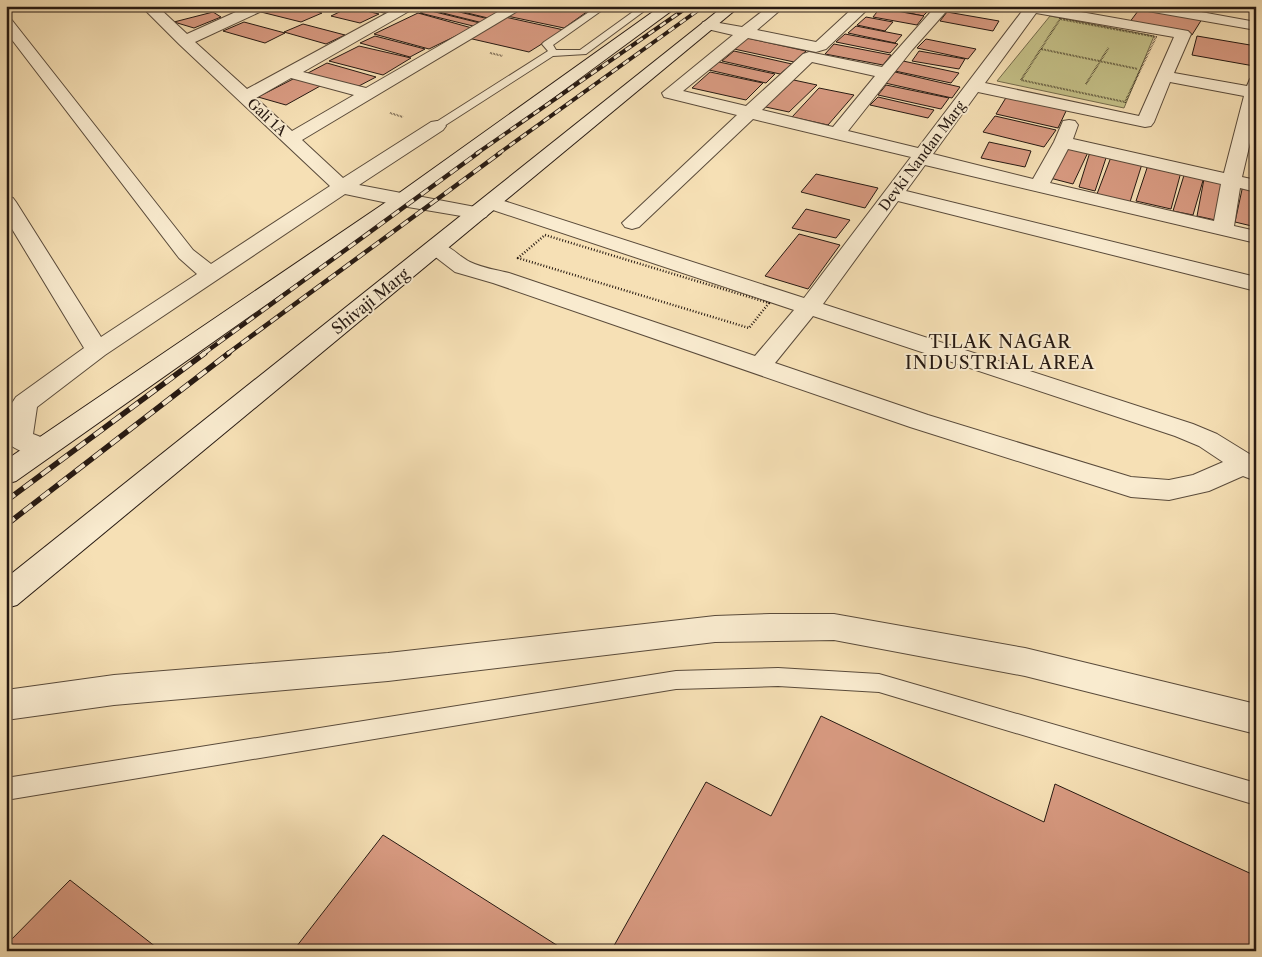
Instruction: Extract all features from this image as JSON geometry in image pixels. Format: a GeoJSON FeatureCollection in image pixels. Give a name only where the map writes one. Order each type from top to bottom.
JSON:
{"type":"FeatureCollection","features":[{"type":"Feature","properties":{"kind":"street","name":"Gali 1A"},"geometry":{"type":"LineString","coordinates":[[148,6],[342,187]]}},
{"type":"Feature","properties":{"kind":"street"},"geometry":{"type":"LineString","coordinates":[[184,41],[261,6]]}},
{"type":"Feature","properties":{"kind":"street"},"geometry":{"type":"LineString","coordinates":[[245,97],[411,6]]}},
{"type":"Feature","properties":{"kind":"street"},"geometry":{"type":"LineString","coordinates":[[291,140],[519,6]]}},
{"type":"Feature","properties":{"kind":"street"},"geometry":{"type":"LineString","coordinates":[[22,441],[402,200],[671,6]]}},
{"type":"Feature","properties":{"kind":"street","name":"Shivaji Marg"},"geometry":{"type":"LineString","coordinates":[[6,596],[733,6]]}},
{"type":"Feature","properties":{"kind":"street"},"geometry":{"type":"LineString","coordinates":[[778,6],[670,93],[1038,186],[1256,237]]}},
{"type":"Feature","properties":{"kind":"street"},"geometry":{"type":"LineString","coordinates":[[708,25],[811,47],[819,46],[864,6]]}},
{"type":"Feature","properties":{"kind":"street"},"geometry":{"type":"LineString","coordinates":[[836,134],[944,6]]}},
{"type":"Feature","properties":{"kind":"street"},"geometry":{"type":"LineString","coordinates":[[1122,24],[1132,6]]}},
{"type":"Feature","properties":{"kind":"street"},"geometry":{"type":"LineString","coordinates":[[1142,6],[1211,12],[1256,26]]}},
{"type":"Feature","properties":{"kind":"street"},"geometry":{"type":"LineString","coordinates":[[975,86],[1078,100],[1145,122],[1183,34],[1033,7]]}},
{"type":"Feature","properties":{"kind":"street","name":"Devki Nandan Marg"},"geometry":{"type":"LineString","coordinates":[[760,366],[810,306],[1033,7]]}},
{"type":"Feature","properties":{"kind":"street"},"geometry":{"type":"LineString","coordinates":[[6,22],[14,44],[186,254],[211,275]]}},
{"type":"Feature","properties":{"kind":"street"},"geometry":{"type":"LineString","coordinates":[[632,223],[809,57],[886,73]]}},
{"type":"Feature","properties":{"kind":"street"},"geometry":{"type":"LineString","coordinates":[[289,73],[368,94]]}},
{"type":"Feature","properties":{"kind":"street"},"geometry":{"type":"LineString","coordinates":[[1165,76],[1255,89],[1232,181],[1223,230]]}},
{"type":"Feature","properties":{"kind":"street"},"geometry":{"type":"LineString","coordinates":[[1038,186],[1063,142],[1078,100]]}},
{"type":"Feature","properties":{"kind":"street"},"geometry":{"type":"LineString","coordinates":[[6,474],[22,441],[25,403],[97,350],[437,126]]}},
{"type":"Feature","properties":{"kind":"street"},"geometry":{"type":"LineString","coordinates":[[1063,142],[1256,186]]}},
{"type":"Feature","properties":{"kind":"street"},"geometry":{"type":"LineString","coordinates":[[342,187],[402,200],[485,208],[810,306],[1184,430],[1208,440],[1250,467]]}},
{"type":"Feature","properties":{"kind":"street"},"geometry":{"type":"LineString","coordinates":[[894,194],[1256,284]]}},
{"type":"Feature","properties":{"kind":"street"},"geometry":{"type":"LineString","coordinates":[[6,202],[97,350]]}},
{"type":"Feature","properties":{"kind":"street"},"geometry":{"type":"LineString","coordinates":[[436,248],[463,267],[510,281],[919,421],[1131,487],[1170,490],[1200,484],[1250,467]]}},
{"type":"Feature","properties":{"kind":"street"},"geometry":{"type":"LineString","coordinates":[[6,705],[114,690],[388,667],[715,630],[770,627],[834,627],[1025,662],[1256,719]]}},
{"type":"Feature","properties":{"kind":"lane"},"geometry":{"type":"LineString","coordinates":[[554,52],[546,44],[604,6]]}},
{"type":"Feature","properties":{"kind":"lane"},"geometry":{"type":"LineString","coordinates":[[437,126],[554,52],[575,54],[583,52],[647,6]]}},
{"type":"Feature","properties":{"kind":"lane"},"geometry":{"type":"LineString","coordinates":[[6,789],[676,680],[778,677],[879,683],[1256,794]]}},
{"type":"Feature","properties":{"kind":"path"},"geometry":{"type":"LineString","coordinates":[[1021,80],[1041,49],[1140,69]]}},
{"type":"Feature","properties":{"kind":"path"},"geometry":{"type":"LineString","coordinates":[[1078,100],[1101,61]]}},
{"type":"Feature","properties":{"kind":"shaded area"},"geometry":{"type":"Polygon","coordinates":[[[1050,16],[1154,36],[1124,108],[997,81],[1050,16]]]}},
{"type":"Feature","properties":{"kind":"building"},"geometry":{"type":"Polygon","coordinates":[[[274,6],[296,6],[322,13],[301,22],[261,12],[274,6]]]}},
{"type":"Feature","properties":{"kind":"building"},"geometry":{"type":"Polygon","coordinates":[[[304,6],[336,6],[326,11],[304,6]]]}},
{"type":"Feature","properties":{"kind":"building"},"geometry":{"type":"Polygon","coordinates":[[[354,6],[397,6],[384,13],[354,6]]]}},
{"type":"Feature","properties":{"kind":"building"},"geometry":{"type":"Polygon","coordinates":[[[434,6],[489,19],[483,23],[427,9],[434,6]]]}},
{"type":"Feature","properties":{"kind":"building"},"geometry":{"type":"Polygon","coordinates":[[[438,6],[472,6],[498,12],[488,18],[438,6]]]}},
{"type":"Feature","properties":{"kind":"building"},"geometry":{"type":"Polygon","coordinates":[[[476,6],[497,6],[504,8],[498,11],[476,6]]]}},
{"type":"Feature","properties":{"kind":"building"},"geometry":{"type":"Polygon","coordinates":[[[523,6],[563,6],[588,11],[564,28],[507,16],[523,6]]]}},
{"type":"Feature","properties":{"kind":"building"},"geometry":{"type":"Polygon","coordinates":[[[883,6],[917,6],[930,9],[923,16],[883,6]]]}},
{"type":"Feature","properties":{"kind":"building"},"geometry":{"type":"Polygon","coordinates":[[[1163,6],[1209,6],[1208,13],[1163,6]]]}},
{"type":"Feature","properties":{"kind":"building"},"geometry":{"type":"Polygon","coordinates":[[[350,7],[379,14],[360,23],[331,16],[350,7]]]}},
{"type":"Feature","properties":{"kind":"building"},"geometry":{"type":"Polygon","coordinates":[[[1141,7],[1202,19],[1192,35],[1129,23],[1141,7]]]}},
{"type":"Feature","properties":{"kind":"building"},"geometry":{"type":"Polygon","coordinates":[[[880,8],[924,16],[917,25],[873,17],[880,8]]]}},
{"type":"Feature","properties":{"kind":"building"},"geometry":{"type":"Polygon","coordinates":[[[427,10],[480,23],[473,26],[420,13],[427,10]]]}},
{"type":"Feature","properties":{"kind":"building"},"geometry":{"type":"Polygon","coordinates":[[[213,12],[221,17],[194,28],[174,22],[213,12]]]}},
{"type":"Feature","properties":{"kind":"building"},"geometry":{"type":"Polygon","coordinates":[[[947,12],[999,21],[993,31],[940,21],[947,12]]]}},
{"type":"Feature","properties":{"kind":"building"},"geometry":{"type":"Polygon","coordinates":[[[418,13],[472,28],[429,49],[374,34],[418,13]]]}},
{"type":"Feature","properties":{"kind":"building"},"geometry":{"type":"Polygon","coordinates":[[[505,17],[564,30],[529,52],[468,38],[505,17]]]}},
{"type":"Feature","properties":{"kind":"building"},"geometry":{"type":"Polygon","coordinates":[[[866,17],[893,22],[885,31],[857,25],[866,17]]]}},
{"type":"Feature","properties":{"kind":"building"},"geometry":{"type":"Polygon","coordinates":[[[244,22],[285,33],[265,43],[223,31],[244,22]]]}},
{"type":"Feature","properties":{"kind":"building"},"geometry":{"type":"Polygon","coordinates":[[[303,24],[345,35],[326,44],[284,32],[303,24]]]}},
{"type":"Feature","properties":{"kind":"building"},"geometry":{"type":"Polygon","coordinates":[[[856,26],[902,35],[895,43],[848,33],[856,26]]]}},
{"type":"Feature","properties":{"kind":"building"},"geometry":{"type":"Polygon","coordinates":[[[845,34],[898,44],[890,53],[836,42],[845,34]]]}},
{"type":"Feature","properties":{"kind":"building"},"geometry":{"type":"Polygon","coordinates":[[[375,36],[425,49],[410,57],[360,43],[375,36]]]}},
{"type":"Feature","properties":{"kind":"building"},"geometry":{"type":"Polygon","coordinates":[[[1197,36],[1256,46],[1254,66],[1192,55],[1197,36]]]}},
{"type":"Feature","properties":{"kind":"building"},"geometry":{"type":"Polygon","coordinates":[[[747,38],[806,51],[794,62],[734,49],[747,38]]]}},
{"type":"Feature","properties":{"kind":"building"},"geometry":{"type":"Polygon","coordinates":[[[926,39],[976,49],[968,59],[917,48],[926,39]]]}},
{"type":"Feature","properties":{"kind":"building"},"geometry":{"type":"Polygon","coordinates":[[[834,44],[891,55],[883,65],[825,54],[834,44]]]}},
{"type":"Feature","properties":{"kind":"building"},"geometry":{"type":"Polygon","coordinates":[[[359,46],[411,58],[383,75],[329,61],[359,46]]]}},
{"type":"Feature","properties":{"kind":"building"},"geometry":{"type":"Polygon","coordinates":[[[734,51],[792,64],[780,74],[722,61],[734,51]]]}},
{"type":"Feature","properties":{"kind":"building"},"geometry":{"type":"Polygon","coordinates":[[[919,51],[965,59],[959,69],[912,61],[919,51]]]}},
{"type":"Feature","properties":{"kind":"building"},"geometry":{"type":"Polygon","coordinates":[[[903,61],[959,73],[951,83],[895,71],[903,61]]]}},
{"type":"Feature","properties":{"kind":"building"},"geometry":{"type":"Polygon","coordinates":[[[719,62],[775,74],[766,83],[709,70],[719,62]]]}},
{"type":"Feature","properties":{"kind":"building"},"geometry":{"type":"Polygon","coordinates":[[[327,63],[376,77],[357,87],[308,73],[327,63]]]}},
{"type":"Feature","properties":{"kind":"building"},"geometry":{"type":"Polygon","coordinates":[[[710,72],[763,83],[746,100],[692,88],[710,72]]]}},
{"type":"Feature","properties":{"kind":"building"},"geometry":{"type":"Polygon","coordinates":[[[895,72],[960,87],[952,98],[885,83],[895,72]]]}},
{"type":"Feature","properties":{"kind":"building"},"geometry":{"type":"Polygon","coordinates":[[[295,78],[322,85],[286,105],[258,97],[295,78]]]}},
{"type":"Feature","properties":{"kind":"building"},"geometry":{"type":"Polygon","coordinates":[[[789,79],[817,85],[789,112],[761,106],[789,79]]]}},
{"type":"Feature","properties":{"kind":"building"},"geometry":{"type":"Polygon","coordinates":[[[886,85],[949,98],[941,109],[878,95],[886,85]]]}},
{"type":"Feature","properties":{"kind":"building"},"geometry":{"type":"Polygon","coordinates":[[[819,88],[854,95],[828,125],[792,117],[819,88]]]}},
{"type":"Feature","properties":{"kind":"building"},"geometry":{"type":"Polygon","coordinates":[[[1007,96],[1067,109],[1058,128],[996,114],[1007,96]]]}},
{"type":"Feature","properties":{"kind":"building"},"geometry":{"type":"Polygon","coordinates":[[[878,97],[934,110],[928,118],[870,105],[878,97]]]}},
{"type":"Feature","properties":{"kind":"building"},"geometry":{"type":"Polygon","coordinates":[[[995,116],[1056,130],[1044,147],[983,132],[995,116]]]}},
{"type":"Feature","properties":{"kind":"building"},"geometry":{"type":"Polygon","coordinates":[[[989,142],[1031,151],[1025,167],[981,158],[989,142]]]}},
{"type":"Feature","properties":{"kind":"building"},"geometry":{"type":"Polygon","coordinates":[[[1068,143],[1090,148],[1073,184],[1050,178],[1068,143]]]}},
{"type":"Feature","properties":{"kind":"building"},"geometry":{"type":"Polygon","coordinates":[[[1090,152],[1107,155],[1095,191],[1079,187],[1090,152]]]}},
{"type":"Feature","properties":{"kind":"building"},"geometry":{"type":"Polygon","coordinates":[[[1111,157],[1142,164],[1130,202],[1097,194],[1111,157]]]}},
{"type":"Feature","properties":{"kind":"building"},"geometry":{"type":"Polygon","coordinates":[[[1148,165],[1181,172],[1171,209],[1136,201],[1148,165]]]}},
{"type":"Feature","properties":{"kind":"building"},"geometry":{"type":"Polygon","coordinates":[[[1185,172],[1204,177],[1193,215],[1173,211],[1185,172]]]}},
{"type":"Feature","properties":{"kind":"building"},"geometry":{"type":"Polygon","coordinates":[[[816,174],[878,188],[865,208],[801,192],[816,174]]]}},
{"type":"Feature","properties":{"kind":"building"},"geometry":{"type":"Polygon","coordinates":[[[1204,179],[1226,184],[1220,221],[1197,216],[1204,179]]]}},
{"type":"Feature","properties":{"kind":"building"},"geometry":{"type":"Polygon","coordinates":[[[1243,185],[1256,188],[1256,227],[1235,222],[1243,185]]]}},
{"type":"Feature","properties":{"kind":"building"},"geometry":{"type":"Polygon","coordinates":[[[806,209],[850,220],[836,238],[792,228],[806,209]]]}},
{"type":"Feature","properties":{"kind":"building"},"geometry":{"type":"Polygon","coordinates":[[[799,234],[840,245],[808,289],[765,276],[799,234]]]}},
{"type":"Feature","properties":{"kind":"building"},"geometry":{"type":"Polygon","coordinates":[[[821,716],[1044,822],[1055,784],[1256,876],[1256,951],[611,951],[706,782],[771,816],[821,716]]]}},
{"type":"Feature","properties":{"kind":"building"},"geometry":{"type":"Polygon","coordinates":[[[383,835],[566,951],[293,951],[383,835]]]}},
{"type":"Feature","properties":{"kind":"building"},"geometry":{"type":"Polygon","coordinates":[[[70,880],[161,951],[6,951],[6,945],[70,880]]]}},
{"type":"Feature","properties":{"kind":"railway"},"geometry":{"type":"LineString","coordinates":[[476,154],[689,6]]}},
{"type":"Feature","properties":{"kind":"railway"},"geometry":{"type":"LineString","coordinates":[[498,154],[704,6]]}},
{"type":"Feature","properties":{"kind":"railway"},"geometry":{"type":"LineString","coordinates":[[203,354],[478,153]]}},
{"type":"Feature","properties":{"kind":"railway"},"geometry":{"type":"LineString","coordinates":[[227,354],[500,153]]}},
{"type":"Feature","properties":{"kind":"railway"},"geometry":{"type":"LineString","coordinates":[[6,501],[205,353]]}},
{"type":"Feature","properties":{"kind":"railway"},"geometry":{"type":"LineString","coordinates":[[6,525],[229,353]]}},
{"type":"Feature","properties":{"kind":"district","name":"TILAK NAGAR INDUSTRIAL AREA"},"geometry":{"type":"Point","coordinates":[1000,352]}}]}
